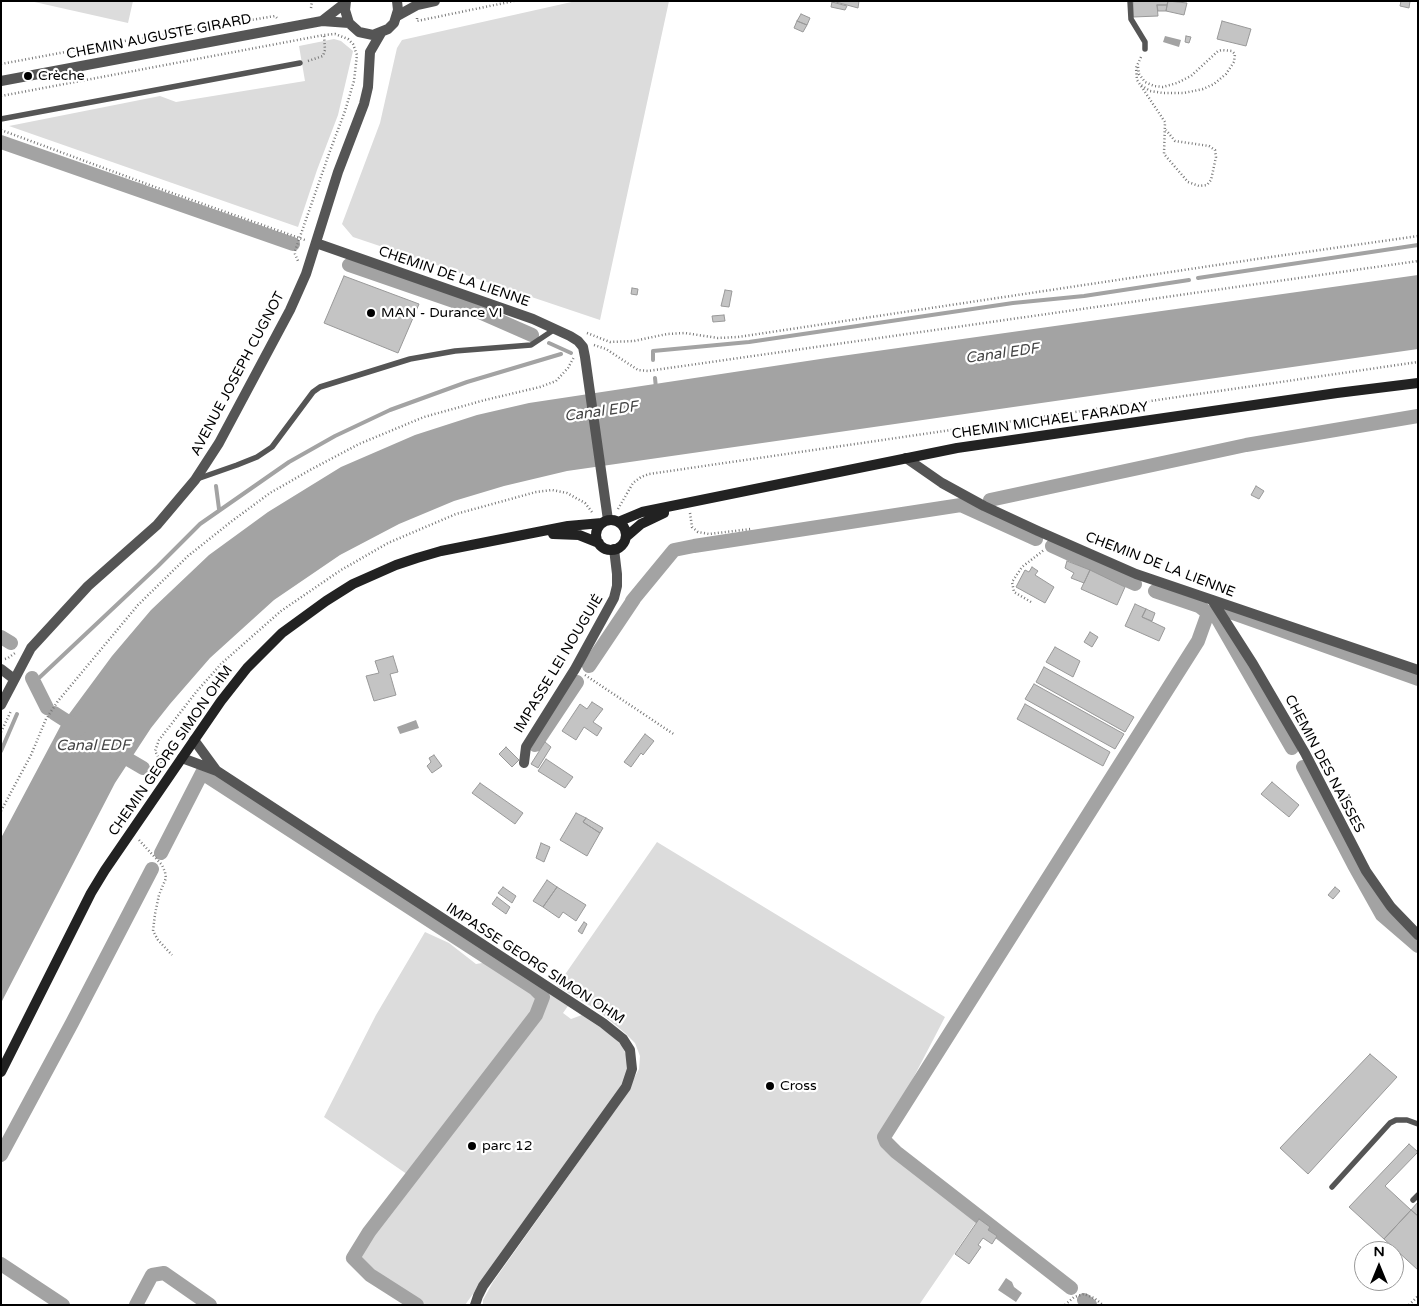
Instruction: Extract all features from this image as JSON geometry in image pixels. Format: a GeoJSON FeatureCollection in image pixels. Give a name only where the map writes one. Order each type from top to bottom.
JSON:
{"type":"FeatureCollection","features":[{"type":"Feature","properties":{"kind":"main road","name":"CHEMIN MICHAEL FARADAY"},"geometry":{"type":"LineString","coordinates":[[610,521],[642,512],[689,504],[957,448],[1268,403],[1418,384]]}},
{"type":"Feature","properties":{"kind":"main road","name":"CHEMIN MICHAEL FARADAY"},"geometry":{"type":"LineString","coordinates":[[626,537],[650,519],[689,504]]}},
{"type":"Feature","properties":{"kind":"main road","name":"CHEMIN GEORG SIMON OHM"},"geometry":{"type":"LineString","coordinates":[[1,1072],[94,888],[230,689],[259,654],[282,633],[326,601],[372,575],[417,558],[575,525],[610,521]]}},
{"type":"Feature","properties":{"kind":"main road"},"geometry":{"type":"LineString","coordinates":[[610,521],[624,528],[626,537],[622,545],[614,550],[605,549],[599,543],[597,530],[610,521]]}},
{"type":"Feature","properties":{"kind":"main road","name":"CHEMIN GEORG SIMON OHM"},"geometry":{"type":"LineString","coordinates":[[520,536],[571,534],[583,536],[599,543]]}},
{"type":"Feature","properties":{"kind":"street"},"geometry":{"type":"LineString","coordinates":[[397,1],[397,16],[417,5],[435,1]]}},
{"type":"Feature","properties":{"kind":"street"},"geometry":{"type":"LineString","coordinates":[[406,1],[417,5]]}},
{"type":"Feature","properties":{"kind":"street"},"geometry":{"type":"LineString","coordinates":[[345,2],[349,23],[359,32],[370,52]]}},
{"type":"Feature","properties":{"kind":"street","name":"CHEMIN AUGUSTE GIRARD"},"geometry":{"type":"LineString","coordinates":[[322,21],[345,2]]}},
{"type":"Feature","properties":{"kind":"street","name":"AVENUE JOSEPH CUGNOT"},"geometry":{"type":"LineString","coordinates":[[1,705],[31,648],[61,613],[88,586],[157,525],[195,480],[219,443],[306,274],[338,172],[364,104],[368,87],[370,52],[381,33],[388,29],[397,16]]}},
{"type":"Feature","properties":{"kind":"street","name":"CHEMIN AUGUSTE GIRARD"},"geometry":{"type":"LineString","coordinates":[[1,82],[322,21],[349,23]]}},
{"type":"Feature","properties":{"kind":"street"},"geometry":{"type":"LineString","coordinates":[[359,32],[366,34],[381,33]]}},
{"type":"Feature","properties":{"kind":"street","name":"CHEMIN DE LA LIENNE"},"geometry":{"type":"LineString","coordinates":[[316,243],[533,319],[575,338],[581,344]]}},
{"type":"Feature","properties":{"kind":"street"},"geometry":{"type":"LineString","coordinates":[[581,344],[585,357],[604,499],[610,521]]}},
{"type":"Feature","properties":{"kind":"street","name":"CHEMIN DE LA LIENNE"},"geometry":{"type":"LineString","coordinates":[[906,458],[942,483],[984,506],[1136,574],[1418,670]]}},
{"type":"Feature","properties":{"kind":"street","name":"IMPASSE LEI NOUGUIÉ"},"geometry":{"type":"LineString","coordinates":[[524,763],[526,747],[575,669],[610,607],[616,592],[617,574],[614,550]]}},
{"type":"Feature","properties":{"kind":"street","name":"CHEMIN DES NAÏSSES"},"geometry":{"type":"LineString","coordinates":[[1212,600],[1253,664],[1305,753],[1366,871],[1391,908],[1418,936]]}},
{"type":"Feature","properties":{"kind":"street"},"geometry":{"type":"LineString","coordinates":[[1,669],[14,679]]}},
{"type":"Feature","properties":{"kind":"street","name":"IMPASSE GEORG SIMON OHM"},"geometry":{"type":"LineString","coordinates":[[194,740],[217,771]]}},
{"type":"Feature","properties":{"kind":"street","name":"IMPASSE GEORG SIMON OHM"},"geometry":{"type":"LineString","coordinates":[[182,758],[217,771],[603,1023],[623,1040],[630,1050],[632,1069],[626,1087],[483,1286],[475,1305]]}},
{"type":"Feature","properties":{"kind":"lane"},"geometry":{"type":"LineString","coordinates":[[1130,1],[1131,19],[1145,42],[1145,49]]}},
{"type":"Feature","properties":{"kind":"lane"},"geometry":{"type":"LineString","coordinates":[[1,118],[300,63]]}},
{"type":"Feature","properties":{"kind":"lane"},"geometry":{"type":"LineString","coordinates":[[195,480],[237,465],[272,447],[313,392],[320,386],[410,359],[455,352],[534,345],[556,329]]}},
{"type":"Feature","properties":{"kind":"lane"},"geometry":{"type":"LineString","coordinates":[[1332,1187],[1390,1123],[1396,1120],[1407,1120],[1418,1124]]}},
{"type":"Feature","properties":{"kind":"lane"},"geometry":{"type":"LineString","coordinates":[[1413,1200],[1418,1195]]}},
{"type":"Feature","properties":{"kind":"path"},"geometry":{"type":"LineString","coordinates":[[311,8],[312,1]]}},
{"type":"Feature","properties":{"kind":"path"},"geometry":{"type":"LineString","coordinates":[[417,21],[514,1]]}},
{"type":"Feature","properties":{"kind":"path"},"geometry":{"type":"LineString","coordinates":[[1,64],[275,16]]}},
{"type":"Feature","properties":{"kind":"path"},"geometry":{"type":"LineString","coordinates":[[300,63],[323,56],[325,50],[324,35]]}},
{"type":"Feature","properties":{"kind":"path"},"geometry":{"type":"LineString","coordinates":[[1,96],[324,35],[341,36],[348,39],[357,55],[355,76],[345,111],[295,254],[298,264]]}},
{"type":"Feature","properties":{"kind":"path"},"geometry":{"type":"LineString","coordinates":[[1145,49],[1136,71],[1137,80],[1164,120],[1166,130],[1164,151],[1167,158],[1188,182],[1199,186],[1207,185],[1211,180],[1216,157],[1214,150],[1209,146],[1175,141],[1166,130]]}},
{"type":"Feature","properties":{"kind":"path"},"geometry":{"type":"LineString","coordinates":[[1137,80],[1144,88],[1153,92],[1180,93],[1202,90],[1214,84],[1226,74],[1234,62],[1235,54],[1232,51],[1218,51],[1191,76],[1163,87],[1145,82],[1139,74],[1138,64]]}},
{"type":"Feature","properties":{"kind":"path"},"geometry":{"type":"LineString","coordinates":[[1,130],[316,243]]}},
{"type":"Feature","properties":{"kind":"path"},"geometry":{"type":"LineString","coordinates":[[634,341],[685,333],[718,338],[738,337],[1257,258],[1418,236]]}},
{"type":"Feature","properties":{"kind":"path"},"geometry":{"type":"LineString","coordinates":[[1,811],[31,755],[46,719],[58,701],[145,598],[188,556],[232,520],[278,489],[359,444],[424,417],[556,381],[568,368],[581,344],[599,346],[638,370],[648,371],[1418,261]]}},
{"type":"Feature","properties":{"kind":"path"},"geometry":{"type":"LineString","coordinates":[[610,521],[633,483],[649,474],[1418,362]]}},
{"type":"Feature","properties":{"kind":"path"},"geometry":{"type":"LineString","coordinates":[[689,504],[692,527],[698,532],[709,534],[751,529]]}},
{"type":"Feature","properties":{"kind":"path"},"geometry":{"type":"LineString","coordinates":[[1031,602],[1014,592],[1012,582],[1022,567],[1044,550]]}},
{"type":"Feature","properties":{"kind":"path"},"geometry":{"type":"LineString","coordinates":[[1,658],[8,658],[20,648]]}},
{"type":"Feature","properties":{"kind":"path"},"geometry":{"type":"LineString","coordinates":[[575,669],[674,735]]}},
{"type":"Feature","properties":{"kind":"path"},"geometry":{"type":"LineString","coordinates":[[131,832],[162,865],[165,872],[166,878],[154,914],[153,931],[158,940],[172,955]]}},
{"type":"Feature","properties":{"kind":"path"},"geometry":{"type":"LineString","coordinates":[[1065,1305],[1074,1298],[1084,1294],[1094,1298],[1103,1305]]}},
{"type":"Feature","properties":{"kind":"path"},"geometry":{"type":"LineString","coordinates":[[1409,1305],[1418,1296]]}},
{"type":"Feature","properties":{"kind":"shaded area"},"geometry":{"type":"Polygon","coordinates":[[[30,1],[133,1],[128,23],[30,1]]]}},
{"type":"Feature","properties":{"kind":"shaded area"},"geometry":{"type":"Polygon","coordinates":[[[576,1],[669,1],[600,320],[353,237],[342,224],[380,123],[397,48],[402,40],[576,1]]]}},
{"type":"Feature","properties":{"kind":"shaded area"},"geometry":{"type":"Polygon","coordinates":[[[334,39],[341,41],[353,51],[338,115],[298,227],[9,126],[160,96],[176,102],[305,81],[299,46],[334,39]]]}},
{"type":"Feature","properties":{"kind":"shaded area","name":"Cross"},"geometry":{"type":"Polygon","coordinates":[[[657,842],[945,1017],[883,1136],[978,1219],[919,1305],[483,1305],[483,1300],[493,1282],[621,1102],[639,1069],[640,1056],[635,1043],[597,1010],[557,986],[657,842]]]}},
{"type":"Feature","properties":{"kind":"shaded area","name":"parc 12"},"geometry":{"type":"Polygon","coordinates":[[[425,932],[449,943],[476,964],[495,961],[538,986],[568,1006],[563,1013],[571,1019],[582,1015],[613,1036],[622,1046],[629,1068],[624,1084],[465,1305],[426,1305],[357,1258],[414,1179],[324,1117],[376,1015],[425,932]]]}},
{"type":"Feature","properties":{"kind":"water"},"geometry":{"type":"Polygon","coordinates":[[[1165,36],[1181,40],[1179,47],[1163,42],[1165,36]]]}},
{"type":"Feature","properties":{"kind":"water","name":"Canal EDF"},"geometry":{"type":"Polygon","coordinates":[[[1418,275],[1418,349],[567,471],[504,486],[454,501],[399,524],[340,555],[274,600],[210,658],[170,704],[151,728],[115,783],[1,1003],[1,838],[61,725],[112,656],[151,610],[209,555],[268,512],[341,467],[415,435],[477,415],[529,403],[827,358],[1418,275]]]}},
{"type":"Feature","properties":{"kind":"water"},"geometry":{"type":"Polygon","coordinates":[[[416,720],[419,728],[400,734],[397,727],[416,720]]]}},
{"type":"Feature","properties":{"kind":"water"},"geometry":{"type":"Polygon","coordinates":[[[1006,1278],[1022,1293],[1016,1302],[998,1290],[1006,1278]]]}},
{"type":"Feature","properties":{"kind":"building"},"geometry":{"type":"Polygon","coordinates":[[[832,1],[859,1],[858,8],[832,1]]]}},
{"type":"Feature","properties":{"kind":"building"},"geometry":{"type":"Polygon","coordinates":[[[1133,1],[1168,1],[1167,5],[1157,5],[1158,16],[1133,17],[1133,1]]]}},
{"type":"Feature","properties":{"kind":"building"},"geometry":{"type":"Polygon","coordinates":[[[1168,1],[1187,3],[1184,15],[1166,11],[1168,1]]]}},
{"type":"Feature","properties":{"kind":"building"},"geometry":{"type":"Polygon","coordinates":[[[1401,1],[1410,1],[1409,8],[1400,6],[1401,1]]]}},
{"type":"Feature","properties":{"kind":"building"},"geometry":{"type":"Polygon","coordinates":[[[832,2],[847,6],[845,10],[831,7],[832,2]]]}},
{"type":"Feature","properties":{"kind":"building"},"geometry":{"type":"Polygon","coordinates":[[[1157,5],[1167,5],[1166,11],[1158,11],[1157,5]]]}},
{"type":"Feature","properties":{"kind":"building"},"geometry":{"type":"Polygon","coordinates":[[[801,14],[810,18],[807,25],[797,21],[801,14]]]}},
{"type":"Feature","properties":{"kind":"building"},"geometry":{"type":"Polygon","coordinates":[[[797,21],[807,25],[803,32],[794,28],[797,21]]]}},
{"type":"Feature","properties":{"kind":"building"},"geometry":{"type":"Polygon","coordinates":[[[1222,21],[1251,29],[1246,46],[1217,39],[1222,21]]]}},
{"type":"Feature","properties":{"kind":"building"},"geometry":{"type":"Polygon","coordinates":[[[1186,36],[1191,37],[1189,43],[1185,42],[1186,36]]]}},
{"type":"Feature","properties":{"kind":"building","name":"MAN - Durance VI"},"geometry":{"type":"Polygon","coordinates":[[[344,276],[419,304],[398,353],[324,323],[344,276]]]}},
{"type":"Feature","properties":{"kind":"building"},"geometry":{"type":"Polygon","coordinates":[[[632,288],[638,289],[637,295],[631,294],[632,288]]]}},
{"type":"Feature","properties":{"kind":"building"},"geometry":{"type":"Polygon","coordinates":[[[725,290],[732,291],[729,307],[721,306],[725,290]]]}},
{"type":"Feature","properties":{"kind":"building"},"geometry":{"type":"Polygon","coordinates":[[[724,315],[725,321],[713,322],[712,316],[724,315]]]}},
{"type":"Feature","properties":{"kind":"building"},"geometry":{"type":"Polygon","coordinates":[[[1256,486],[1264,491],[1259,499],[1251,495],[1256,486]]]}},
{"type":"Feature","properties":{"kind":"building"},"geometry":{"type":"Polygon","coordinates":[[[1067,561],[1090,570],[1084,583],[1071,578],[1074,573],[1065,568],[1067,561]]]}},
{"type":"Feature","properties":{"kind":"building"},"geometry":{"type":"Polygon","coordinates":[[[1032,567],[1038,571],[1035,575],[1054,587],[1045,603],[1016,587],[1025,570],[1029,572],[1032,567]]]}},
{"type":"Feature","properties":{"kind":"building"},"geometry":{"type":"Polygon","coordinates":[[[1090,570],[1125,587],[1117,605],[1081,589],[1090,570]]]}},
{"type":"Feature","properties":{"kind":"building"},"geometry":{"type":"Polygon","coordinates":[[[1135,604],[1146,609],[1142,617],[1165,628],[1159,641],[1125,626],[1135,604]]]}},
{"type":"Feature","properties":{"kind":"building"},"geometry":{"type":"Polygon","coordinates":[[[1146,609],[1155,613],[1152,621],[1142,617],[1146,609]]]}},
{"type":"Feature","properties":{"kind":"building"},"geometry":{"type":"Polygon","coordinates":[[[1090,632],[1098,637],[1092,647],[1084,642],[1090,632]]]}},
{"type":"Feature","properties":{"kind":"building"},"geometry":{"type":"Polygon","coordinates":[[[1055,647],[1080,661],[1073,677],[1046,662],[1055,647]]]}},
{"type":"Feature","properties":{"kind":"building"},"geometry":{"type":"Polygon","coordinates":[[[393,656],[398,672],[390,674],[396,695],[374,701],[366,676],[379,673],[375,661],[393,656]]]}},
{"type":"Feature","properties":{"kind":"building"},"geometry":{"type":"Polygon","coordinates":[[[1044,667],[1134,717],[1125,732],[1036,682],[1044,667]]]}},
{"type":"Feature","properties":{"kind":"building"},"geometry":{"type":"Polygon","coordinates":[[[1034,684],[1124,734],[1115,749],[1025,699],[1034,684]]]}},
{"type":"Feature","properties":{"kind":"building"},"geometry":{"type":"Polygon","coordinates":[[[592,702],[603,709],[593,722],[602,728],[597,736],[584,727],[576,740],[562,731],[580,704],[587,709],[592,702]]]}},
{"type":"Feature","properties":{"kind":"building"},"geometry":{"type":"Polygon","coordinates":[[[1025,704],[1110,752],[1103,766],[1017,719],[1025,704]]]}},
{"type":"Feature","properties":{"kind":"building"},"geometry":{"type":"Polygon","coordinates":[[[645,734],[654,741],[643,755],[641,753],[631,767],[624,762],[645,734]]]}},
{"type":"Feature","properties":{"kind":"building"},"geometry":{"type":"Polygon","coordinates":[[[545,742],[551,747],[538,768],[531,764],[545,742]]]}},
{"type":"Feature","properties":{"kind":"building"},"geometry":{"type":"Polygon","coordinates":[[[506,747],[519,760],[512,767],[499,754],[506,747]]]}},
{"type":"Feature","properties":{"kind":"building"},"geometry":{"type":"Polygon","coordinates":[[[434,755],[442,766],[432,773],[427,766],[431,762],[429,758],[434,755]]]}},
{"type":"Feature","properties":{"kind":"building"},"geometry":{"type":"Polygon","coordinates":[[[546,759],[573,777],[565,788],[538,771],[546,759]]]}},
{"type":"Feature","properties":{"kind":"building"},"geometry":{"type":"Polygon","coordinates":[[[1272,782],[1299,805],[1289,817],[1261,794],[1272,782]]]}},
{"type":"Feature","properties":{"kind":"building"},"geometry":{"type":"Polygon","coordinates":[[[480,783],[523,813],[515,824],[472,793],[480,783]]]}},
{"type":"Feature","properties":{"kind":"building"},"geometry":{"type":"Polygon","coordinates":[[[576,813],[586,818],[583,822],[600,833],[587,856],[560,840],[576,813]]]}},
{"type":"Feature","properties":{"kind":"building"},"geometry":{"type":"Polygon","coordinates":[[[586,818],[603,828],[600,833],[583,822],[586,818]]]}},
{"type":"Feature","properties":{"kind":"building"},"geometry":{"type":"Polygon","coordinates":[[[541,843],[550,847],[544,862],[536,858],[541,843]]]}},
{"type":"Feature","properties":{"kind":"building"},"geometry":{"type":"Polygon","coordinates":[[[547,880],[557,887],[543,907],[533,901],[547,880]]]}},
{"type":"Feature","properties":{"kind":"building"},"geometry":{"type":"Polygon","coordinates":[[[503,887],[516,896],[512,903],[498,893],[503,887]]]}},
{"type":"Feature","properties":{"kind":"building"},"geometry":{"type":"Polygon","coordinates":[[[557,887],[586,905],[576,921],[563,912],[559,918],[543,907],[557,887]]]}},
{"type":"Feature","properties":{"kind":"building"},"geometry":{"type":"Polygon","coordinates":[[[1335,887],[1340,891],[1333,899],[1328,895],[1335,887]]]}},
{"type":"Feature","properties":{"kind":"building"},"geometry":{"type":"Polygon","coordinates":[[[497,897],[510,907],[506,914],[492,904],[497,897]]]}},
{"type":"Feature","properties":{"kind":"building"},"geometry":{"type":"Polygon","coordinates":[[[584,922],[587,924],[582,934],[578,931],[584,922]]]}},
{"type":"Feature","properties":{"kind":"building"},"geometry":{"type":"Polygon","coordinates":[[[1370,1054],[1397,1077],[1308,1174],[1280,1148],[1370,1054]]]}},
{"type":"Feature","properties":{"kind":"building"},"geometry":{"type":"Polygon","coordinates":[[[1409,1144],[1418,1152],[1385,1186],[1411,1210],[1384,1239],[1349,1207],[1409,1144]]]}},
{"type":"Feature","properties":{"kind":"building"},"geometry":{"type":"Polygon","coordinates":[[[1418,1202],[1418,1216],[1411,1210],[1418,1202]]]}},
{"type":"Feature","properties":{"kind":"building"},"geometry":{"type":"Polygon","coordinates":[[[1411,1210],[1418,1216],[1418,1270],[1404,1257],[1404,1241],[1386,1241],[1384,1239],[1411,1210]]]}},
{"type":"Feature","properties":{"kind":"building"},"geometry":{"type":"Polygon","coordinates":[[[979,1219],[990,1227],[988,1230],[997,1236],[992,1244],[983,1238],[978,1245],[981,1247],[969,1264],[955,1254],[979,1219]]]}},
{"type":"Feature","properties":{"kind":"waterway"},"geometry":{"type":"LineString","coordinates":[[1,142],[293,244]]}},
{"type":"Feature","properties":{"kind":"waterway"},"geometry":{"type":"LineString","coordinates":[[1198,278],[1418,245]]}},
{"type":"Feature","properties":{"kind":"waterway"},"geometry":{"type":"LineString","coordinates":[[349,265],[459,303],[532,335]]}},
{"type":"Feature","properties":{"kind":"waterway"},"geometry":{"type":"LineString","coordinates":[[653,360],[653,351],[749,342],[1013,303],[1084,296],[1189,280]]}},
{"type":"Feature","properties":{"kind":"waterway"},"geometry":{"type":"LineString","coordinates":[[549,343],[571,353]]}},
{"type":"Feature","properties":{"kind":"waterway"},"geometry":{"type":"LineString","coordinates":[[40,677],[200,524],[289,462],[335,436],[390,410],[467,382],[561,354]]}},
{"type":"Feature","properties":{"kind":"waterway"},"geometry":{"type":"LineString","coordinates":[[655,378],[656,388]]}},
{"type":"Feature","properties":{"kind":"waterway"},"geometry":{"type":"LineString","coordinates":[[990,500],[1246,445],[1418,416]]}},
{"type":"Feature","properties":{"kind":"waterway"},"geometry":{"type":"LineString","coordinates":[[216,486],[219,509]]}},
{"type":"Feature","properties":{"kind":"waterway"},"geometry":{"type":"LineString","coordinates":[[632,601],[674,550],[961,505],[1036,539]]}},
{"type":"Feature","properties":{"kind":"waterway"},"geometry":{"type":"LineString","coordinates":[[1052,546],[1135,584]]}},
{"type":"Feature","properties":{"kind":"waterway"},"geometry":{"type":"LineString","coordinates":[[1071,1288],[896,1152],[886,1142],[884,1137],[1198,641],[1208,613],[1199,606],[1155,591]]}},
{"type":"Feature","properties":{"kind":"waterway"},"geometry":{"type":"LineString","coordinates":[[589,666],[634,599]]}},
{"type":"Feature","properties":{"kind":"waterway"},"geometry":{"type":"LineString","coordinates":[[1227,611],[1418,679]]}},
{"type":"Feature","properties":{"kind":"waterway"},"geometry":{"type":"LineString","coordinates":[[1208,613],[1216,616],[1292,748]]}},
{"type":"Feature","properties":{"kind":"waterway"},"geometry":{"type":"LineString","coordinates":[[1,637],[11,643]]}},
{"type":"Feature","properties":{"kind":"waterway"},"geometry":{"type":"LineString","coordinates":[[32,678],[47,708]]}},
{"type":"Feature","properties":{"kind":"waterway"},"geometry":{"type":"LineString","coordinates":[[535,745],[577,682]]}},
{"type":"Feature","properties":{"kind":"waterway"},"geometry":{"type":"LineString","coordinates":[[54,713],[79,729]]}},
{"type":"Feature","properties":{"kind":"waterway"},"geometry":{"type":"LineString","coordinates":[[1,751],[17,714]]}},
{"type":"Feature","properties":{"kind":"waterway"},"geometry":{"type":"LineString","coordinates":[[114,751],[143,768]]}},
{"type":"Feature","properties":{"kind":"waterway"},"geometry":{"type":"LineString","coordinates":[[1303,767],[1382,915],[1418,946]]}},
{"type":"Feature","properties":{"kind":"waterway"},"geometry":{"type":"LineString","coordinates":[[161,853],[202,773],[535,989],[543,997],[536,1015],[369,1232],[353,1258],[370,1275],[417,1305]]}},
{"type":"Feature","properties":{"kind":"waterway"},"geometry":{"type":"LineString","coordinates":[[1,1155],[152,869]]}},
{"type":"Feature","properties":{"kind":"waterway"},"geometry":{"type":"LineString","coordinates":[[1,1264],[63,1305]]}},
{"type":"Feature","properties":{"kind":"waterway"},"geometry":{"type":"LineString","coordinates":[[136,1305],[152,1275],[164,1273],[210,1305]]}},
{"type":"Feature","properties":{"kind":"waterway"},"geometry":{"type":"LineString","coordinates":[[1084,1300],[1090,1305]]}},
{"type":"Feature","properties":{"kind":"place","name":"Crèche"},"geometry":{"type":"Point","coordinates":[28,76]}},
{"type":"Feature","properties":{"kind":"place","name":"MAN - Durance VI"},"geometry":{"type":"Point","coordinates":[371,313]}},
{"type":"Feature","properties":{"kind":"place","name":"Cross"},"geometry":{"type":"Point","coordinates":[770,1086]}},
{"type":"Feature","properties":{"kind":"place","name":"parc 12"},"geometry":{"type":"Point","coordinates":[472,1146]}}]}
